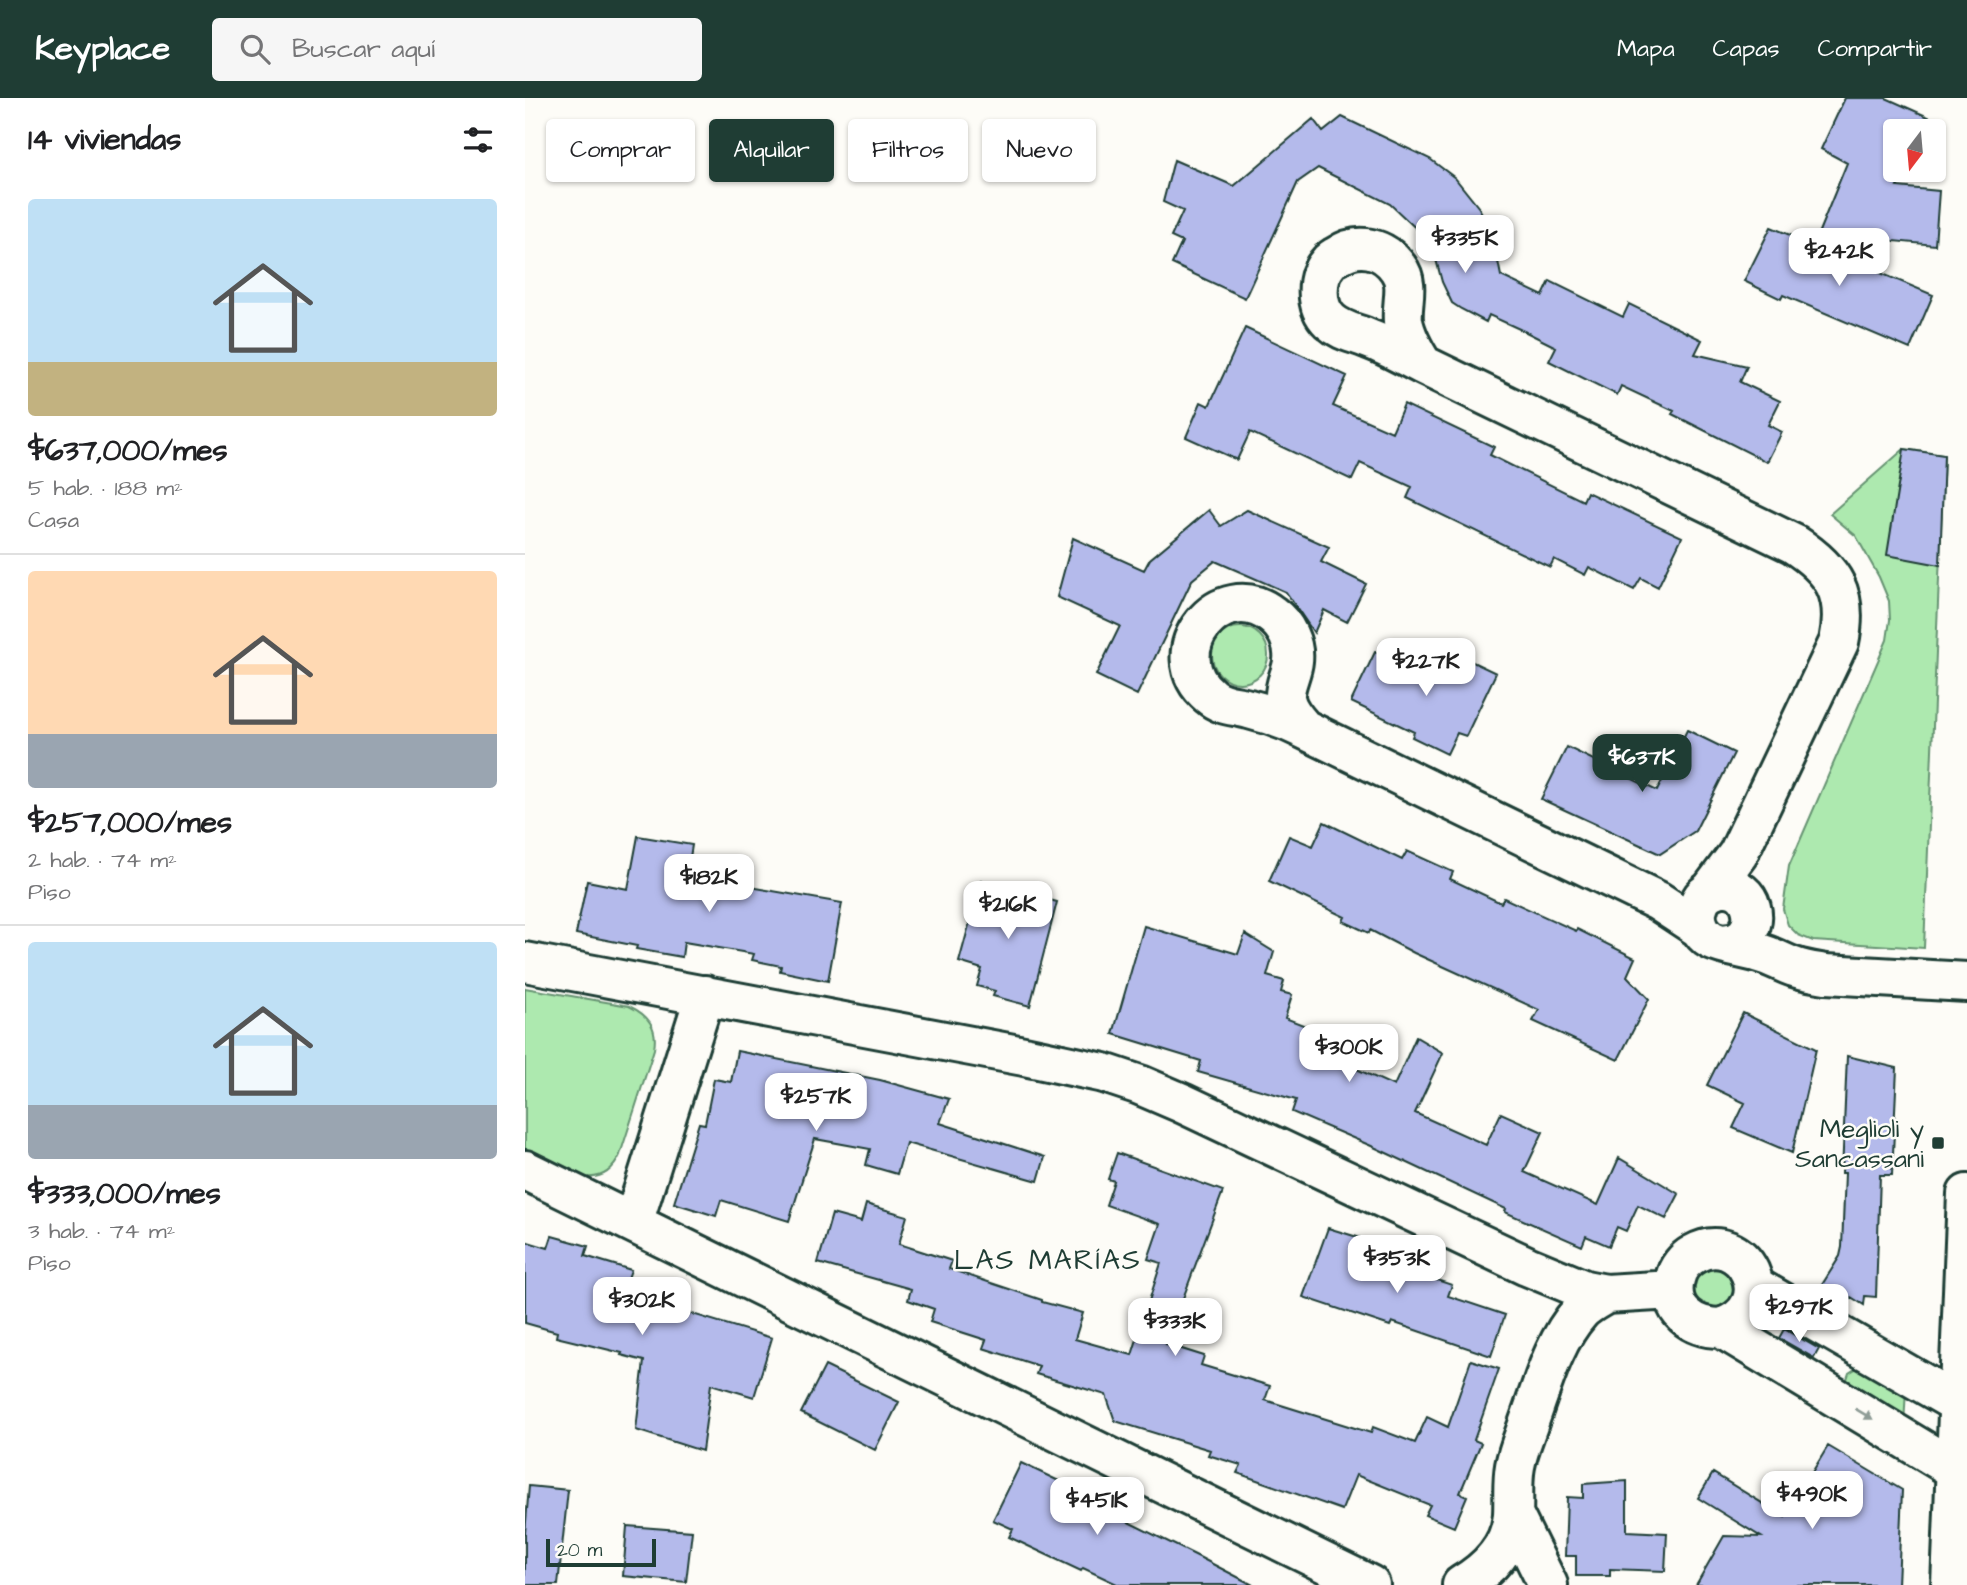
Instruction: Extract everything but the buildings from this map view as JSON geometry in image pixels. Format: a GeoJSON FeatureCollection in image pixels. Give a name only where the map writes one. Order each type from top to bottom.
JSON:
{"type":"FeatureCollection","features":[{"type":"Feature","properties":{"kind":"street"},"geometry":{"type":"LineString","coordinates":[[1423,365],[1794,544],[1825,568],[1842,603],[1843,623],[1839,642],[1738,854],[1721,912],[1736,946],[1796,968],[1826,974],[1967,982]]}},
{"type":"Feature","properties":{"kind":"street"},"geometry":{"type":"LineString","coordinates":[[1304,729],[1658,901],[1721,912]]}},
{"type":"Feature","properties":{"kind":"street"},"geometry":{"type":"LineString","coordinates":[[525,962],[1104,1073],[1182,1103],[1527,1266],[1585,1290],[1607,1294],[1674,1290]]}},
{"type":"Feature","properties":{"kind":"street"},"geometry":{"type":"LineString","coordinates":[[633,1223],[705,995]]}},
{"type":"Feature","properties":{"kind":"street"},"geometry":{"type":"LineString","coordinates":[[525,1170],[1370,1585]]}},
{"type":"Feature","properties":{"kind":"street"},"geometry":{"type":"LineString","coordinates":[[1951,1585],[1967,1194]]}},
{"type":"Feature","properties":{"kind":"street"},"geometry":{"type":"LineString","coordinates":[[1711,1249],[1724,1250],[1745,1263],[1754,1286],[1749,1308],[1742,1318],[1721,1328],[1694,1324],[1676,1303],[1674,1290],[1680,1266],[1688,1257],[1711,1249]]}},
{"type":"Feature","properties":{"kind":"street"},"geometry":{"type":"LineString","coordinates":[[1754,1286],[1959,1404]]}},
{"type":"Feature","properties":{"kind":"street"},"geometry":{"type":"LineString","coordinates":[[1462,1585],[1495,1559],[1510,1536],[1515,1463],[1544,1378],[1565,1332],[1582,1310],[1607,1294]]}},
{"type":"Feature","properties":{"kind":"street"},"geometry":{"type":"LineString","coordinates":[[1721,1328],[1956,1470]]}},
{"type":"Feature","properties":{"kind":"street"},"geometry":{"type":"LineString","coordinates":[[1823,1390],[1851,1342]]}},
{"type":"Feature","properties":{"kind":"street"},"geometry":{"type":"LineString","coordinates":[[1513,1514],[1548,1585]]}},
{"type":"Feature","properties":{"kind":"green space"},"geometry":{"type":"Polygon","coordinates":[[[1904,449],[1944,455],[1924,948],[1813,941],[1798,935],[1788,925],[1783,909],[1789,866],[1887,640],[1890,620],[1889,601],[1856,536],[1830,514],[1904,449]]]}},
{"type":"Feature","properties":{"kind":"green space"},"geometry":{"type":"Polygon","coordinates":[[[1234,627],[1246,627],[1260,635],[1268,649],[1266,666],[1260,675],[1246,683],[1234,683],[1217,671],[1212,661],[1212,649],[1224,632],[1234,627]]]}},
{"type":"Feature","properties":{"kind":"green space"},"geometry":{"type":"Polygon","coordinates":[[[525,988],[629,1006],[641,1013],[653,1028],[654,1049],[620,1155],[611,1168],[601,1175],[576,1175],[525,1150],[525,988]]]}},
{"type":"Feature","properties":{"kind":"green space"},"geometry":{"type":"Polygon","coordinates":[[[1713,1268],[1728,1274],[1734,1289],[1728,1304],[1713,1310],[1698,1304],[1692,1289],[1698,1274],[1713,1268]]]}},
{"type":"Feature","properties":{"kind":"green space"},"geometry":{"type":"Polygon","coordinates":[[[1860,1366],[1906,1389],[1904,1425],[1846,1382],[1849,1373],[1860,1366]]]}},
{"type":"Feature","properties":{"kind":"place","name":"Meglioli y Sancassani"},"geometry":{"type":"Point","coordinates":[1938,1143]}},
{"type":"Feature","properties":{"kind":"district","name":"LAS MARÍAS"},"geometry":{"type":"Point","coordinates":[1048,1259]}}]}
